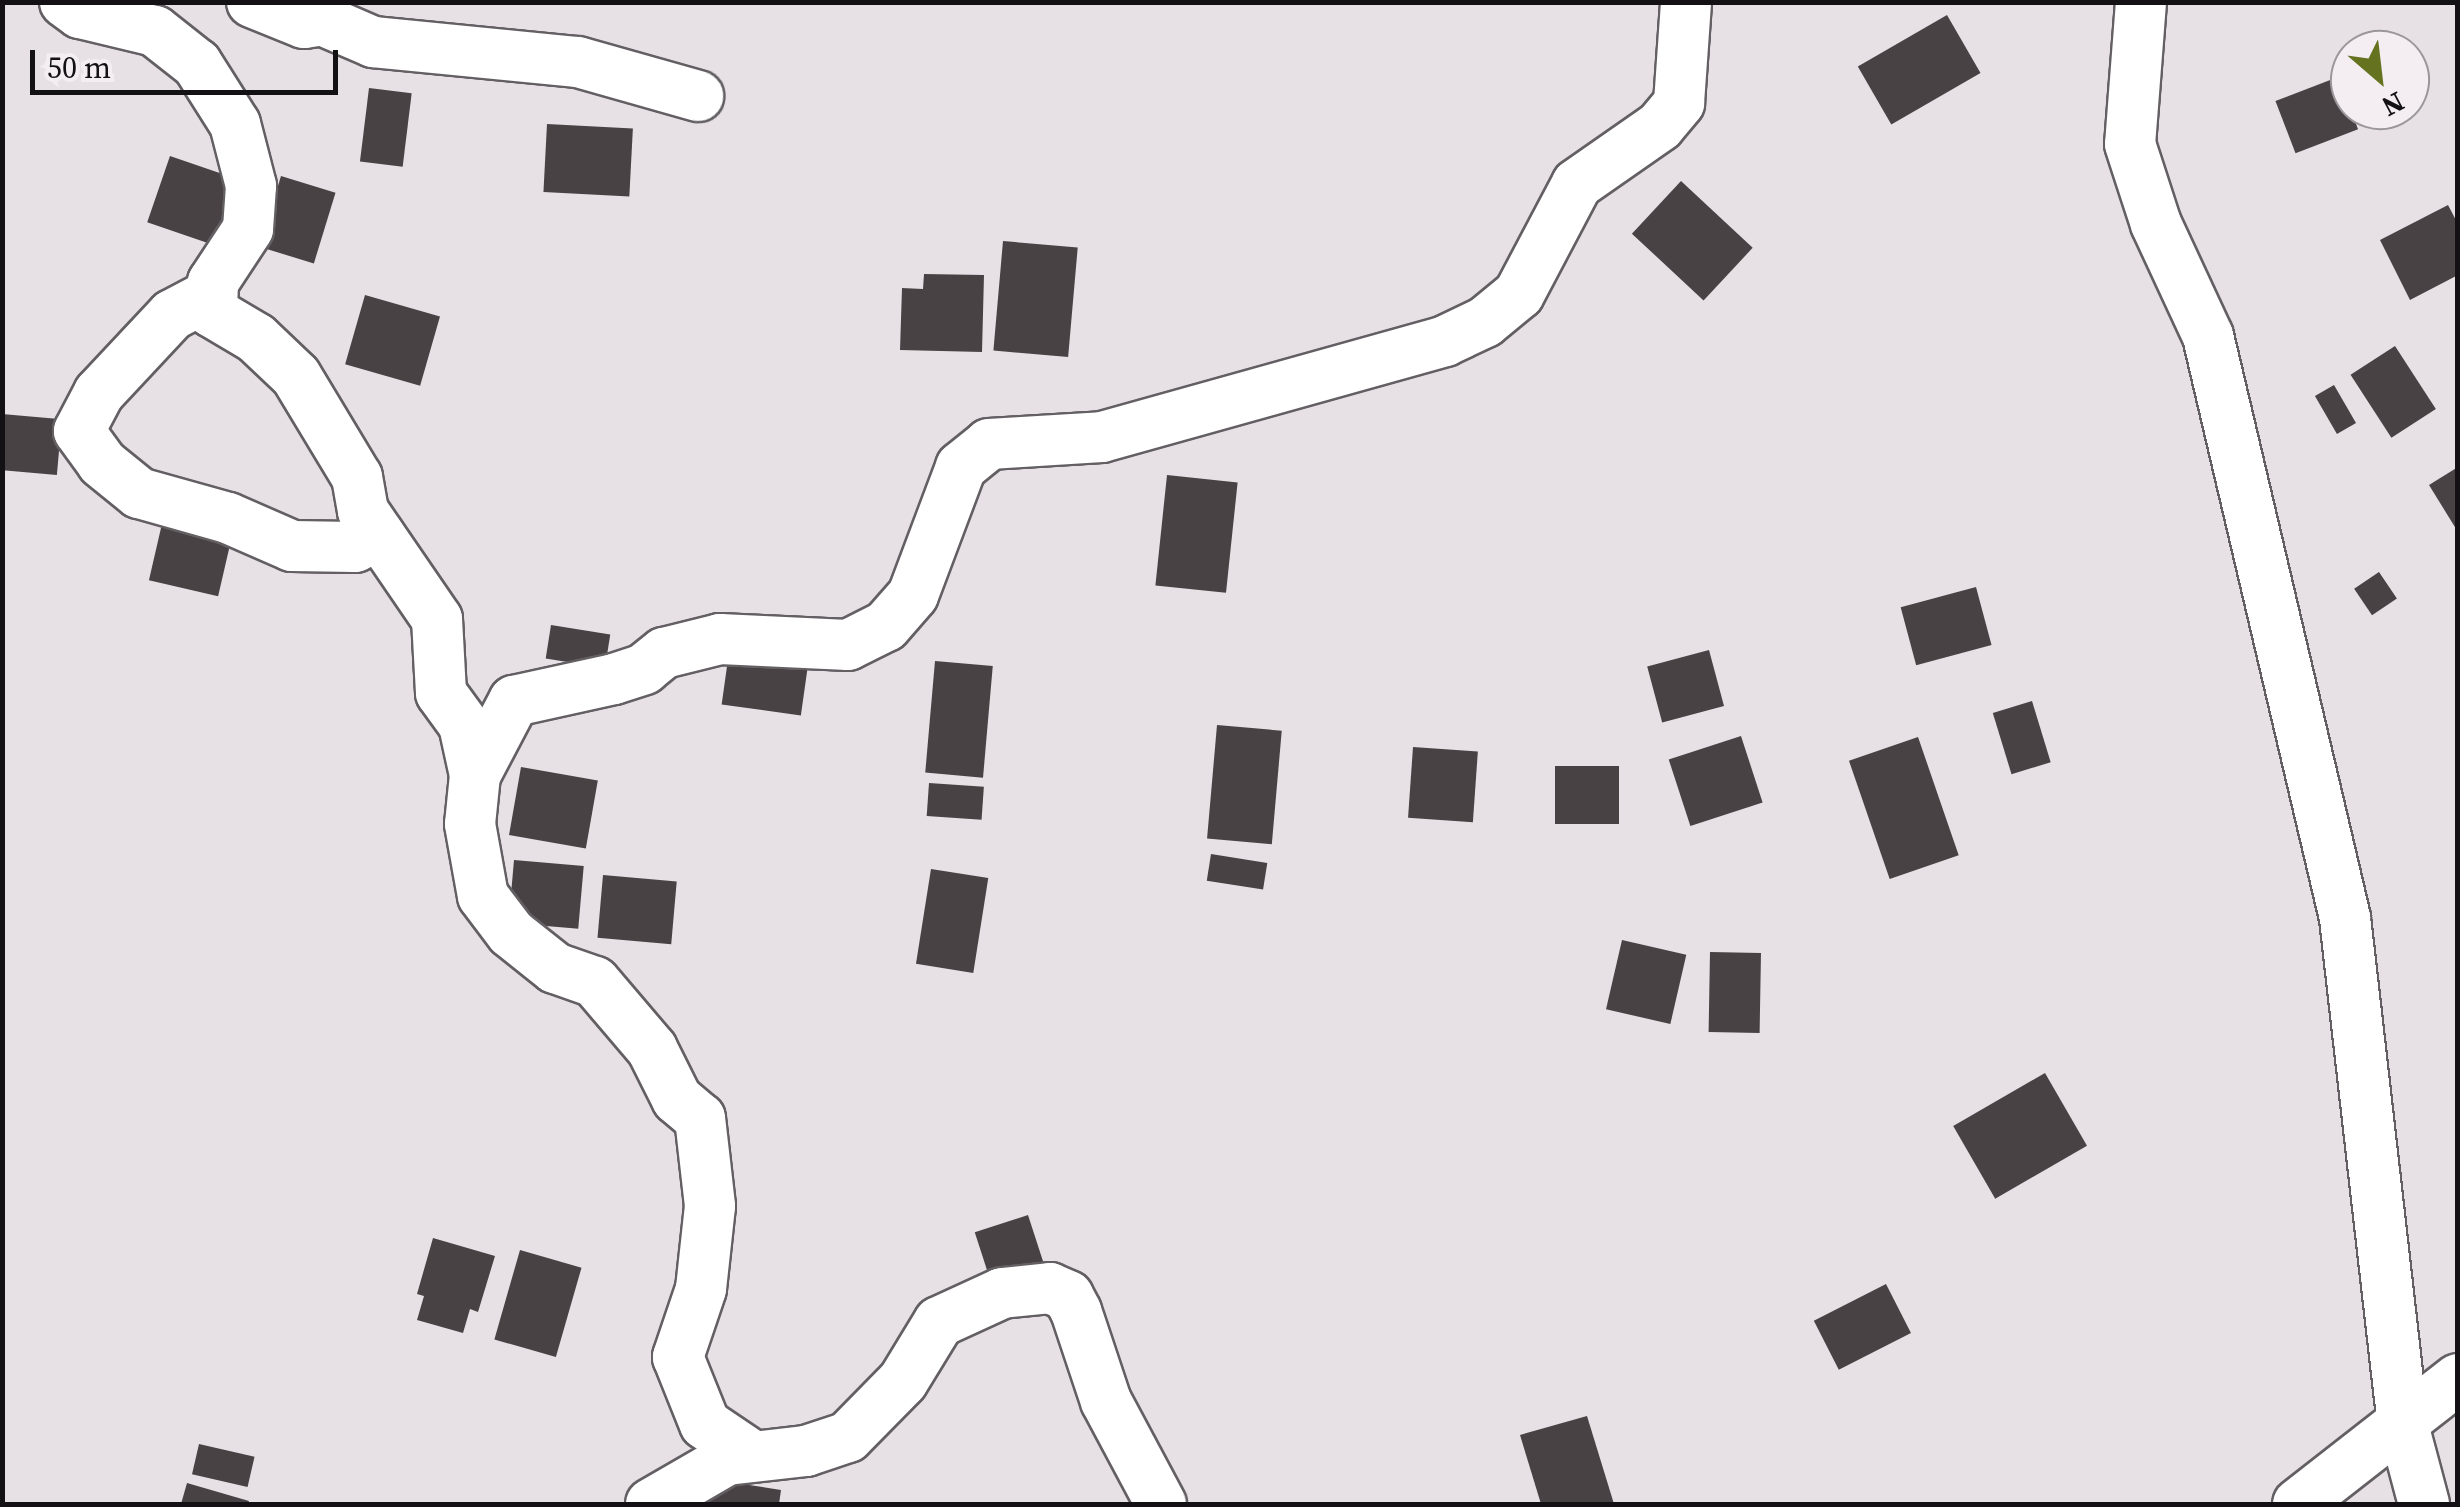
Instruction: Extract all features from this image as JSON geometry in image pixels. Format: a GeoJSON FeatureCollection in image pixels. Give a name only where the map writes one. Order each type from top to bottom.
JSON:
{"type":"FeatureCollection","features":[{"type":"Feature","properties":{"kind":"street"},"geometry":{"type":"LineString","coordinates":[[65,2],[80,14],[155,31],[197,64],[221,95],[245,156],[250,200],[248,230],[213,282],[212,312],[256,338],[296,376],[357,477],[363,511],[437,619],[440,693],[464,725],[475,775],[470,824],[484,896],[511,933],[555,968],[595,982],[652,1049],[677,1099],[700,1118],[710,1206],[701,1289],[678,1357],[704,1424],[751,1455]]}},
{"type":"Feature","properties":{"kind":"street"},"geometry":{"type":"LineString","coordinates":[[252,2],[304,23],[325,11],[374,42],[578,62],[698,96]]}},
{"type":"Feature","properties":{"kind":"street"},"geometry":{"type":"LineString","coordinates":[[475,775],[514,701],[614,679],[644,669],[664,653],[720,639],[848,645],[886,626],[913,594],[961,467],[989,444],[1102,437],[1445,341],[1486,322],[1518,294],[1577,184],[1660,126],[1679,103],[1686,2]]}},
{"type":"Feature","properties":{"kind":"street"},"geometry":{"type":"LineString","coordinates":[[2141,2],[2130,144],[2156,224],[2208,336],[2345,918],[2403,1425],[2424,1504]]}},
{"type":"Feature","properties":{"kind":"street"},"geometry":{"type":"LineString","coordinates":[[212,294],[172,315],[99,392],[79,430],[102,462],[139,492],[228,518],[292,546],[355,548],[379,535]]}},
{"type":"Feature","properties":{"kind":"street"},"geometry":{"type":"LineString","coordinates":[[651,1504],[727,1460],[806,1451],[848,1437],[903,1381],[939,1322],[1002,1293],[1050,1288],[1068,1296],[1076,1311],[1106,1400],[1161,1504]]}},
{"type":"Feature","properties":{"kind":"street"},"geometry":{"type":"LineString","coordinates":[[2298,1504],[2458,1380]]}},
{"type":"Feature","properties":{"kind":"building"},"geometry":{"type":"Polygon","coordinates":[[[1947,15],[1980,73],[1891,125],[1858,66],[1947,15]]]}},
{"type":"Feature","properties":{"kind":"building"},"geometry":{"type":"Polygon","coordinates":[[[2330,80],[2330,130],[2356,130],[2296,153],[2275,101],[2330,80]]]}},
{"type":"Feature","properties":{"kind":"building"},"geometry":{"type":"Polygon","coordinates":[[[369,88],[412,93],[403,167],[360,161],[369,88]]]}},
{"type":"Feature","properties":{"kind":"building"},"geometry":{"type":"Polygon","coordinates":[[[547,124],[633,129],[629,196],[543,192],[547,124]]]}},
{"type":"Feature","properties":{"kind":"building"},"geometry":{"type":"Polygon","coordinates":[[[170,156],[237,179],[214,245],[147,222],[170,156]]]}},
{"type":"Feature","properties":{"kind":"building"},"geometry":{"type":"Polygon","coordinates":[[[281,176],[336,193],[314,263],[259,247],[281,176]]]}},
{"type":"Feature","properties":{"kind":"building"},"geometry":{"type":"Polygon","coordinates":[[[1681,181],[1753,248],[1704,300],[1632,234],[1681,181]]]}},
{"type":"Feature","properties":{"kind":"building"},"geometry":{"type":"Polygon","coordinates":[[[2448,205],[2458,224],[2458,275],[2410,300],[2380,240],[2448,205]]]}},
{"type":"Feature","properties":{"kind":"building"},"geometry":{"type":"Polygon","coordinates":[[[1003,241],[1078,248],[1068,357],[993,351],[1003,241]]]}},
{"type":"Feature","properties":{"kind":"building"},"geometry":{"type":"Polygon","coordinates":[[[924,274],[984,275],[982,352],[900,350],[902,288],[923,289],[924,274]]]}},
{"type":"Feature","properties":{"kind":"building"},"geometry":{"type":"Polygon","coordinates":[[[365,295],[440,316],[420,386],[345,364],[365,295]]]}},
{"type":"Feature","properties":{"kind":"building"},"geometry":{"type":"Polygon","coordinates":[[[2395,346],[2436,409],[2391,438],[2351,375],[2395,346]]]}},
{"type":"Feature","properties":{"kind":"building"},"geometry":{"type":"Polygon","coordinates":[[[2334,385],[2356,423],[2337,434],[2315,396],[2334,385]]]}},
{"type":"Feature","properties":{"kind":"building"},"geometry":{"type":"Polygon","coordinates":[[[2,414],[62,419],[57,475],[2,470],[2,414]]]}},
{"type":"Feature","properties":{"kind":"building"},"geometry":{"type":"Polygon","coordinates":[[[2458,467],[2458,532],[2429,485],[2458,467]]]}},
{"type":"Feature","properties":{"kind":"building"},"geometry":{"type":"Polygon","coordinates":[[[1167,475],[1238,482],[1226,593],[1155,585],[1167,475]]]}},
{"type":"Feature","properties":{"kind":"building"},"geometry":{"type":"Polygon","coordinates":[[[164,515],[233,531],[218,596],[149,580],[164,515]]]}},
{"type":"Feature","properties":{"kind":"building"},"geometry":{"type":"Polygon","coordinates":[[[2379,572],[2397,599],[2372,615],[2354,589],[2379,572]]]}},
{"type":"Feature","properties":{"kind":"building"},"geometry":{"type":"Polygon","coordinates":[[[1976,587],[1992,645],[1916,665],[1901,607],[1976,587]]]}},
{"type":"Feature","properties":{"kind":"building"},"geometry":{"type":"Polygon","coordinates":[[[551,625],[610,634],[605,668],[546,659],[551,625]]]}},
{"type":"Feature","properties":{"kind":"building"},"geometry":{"type":"Polygon","coordinates":[[[730,645],[809,656],[801,716],[722,704],[730,645]]]}},
{"type":"Feature","properties":{"kind":"building"},"geometry":{"type":"Polygon","coordinates":[[[1709,650],[1724,706],[1662,723],[1647,667],[1709,650]]]}},
{"type":"Feature","properties":{"kind":"building"},"geometry":{"type":"Polygon","coordinates":[[[935,661],[993,666],[983,778],[925,773],[935,661]]]}},
{"type":"Feature","properties":{"kind":"building"},"geometry":{"type":"Polygon","coordinates":[[[2032,701],[2051,762],[2012,774],[1993,713],[2032,701]]]}},
{"type":"Feature","properties":{"kind":"building"},"geometry":{"type":"Polygon","coordinates":[[[1217,725],[1282,731],[1272,844],[1207,839],[1217,725]]]}},
{"type":"Feature","properties":{"kind":"building"},"geometry":{"type":"Polygon","coordinates":[[[1741,736],[1763,803],[1690,826],[1669,759],[1741,736]]]}},
{"type":"Feature","properties":{"kind":"building"},"geometry":{"type":"Polygon","coordinates":[[[1918,737],[1959,855],[1890,879],[1849,761],[1918,737]]]}},
{"type":"Feature","properties":{"kind":"building"},"geometry":{"type":"Polygon","coordinates":[[[1413,747],[1478,752],[1473,822],[1408,818],[1413,747]]]}},
{"type":"Feature","properties":{"kind":"building"},"geometry":{"type":"Polygon","coordinates":[[[1555,766],[1619,766],[1619,824],[1555,824],[1555,766]]]}},
{"type":"Feature","properties":{"kind":"building"},"geometry":{"type":"Polygon","coordinates":[[[521,767],[598,781],[586,848],[509,835],[521,767]]]}},
{"type":"Feature","properties":{"kind":"building"},"geometry":{"type":"Polygon","coordinates":[[[929,783],[984,787],[982,820],[927,816],[929,783]]]}},
{"type":"Feature","properties":{"kind":"building"},"geometry":{"type":"Polygon","coordinates":[[[1211,854],[1267,863],[1263,890],[1207,881],[1211,854]]]}},
{"type":"Feature","properties":{"kind":"building"},"geometry":{"type":"Polygon","coordinates":[[[514,860],[584,866],[578,929],[509,923],[514,860]]]}},
{"type":"Feature","properties":{"kind":"building"},"geometry":{"type":"Polygon","coordinates":[[[931,869],[988,878],[973,973],[916,964],[931,869]]]}},
{"type":"Feature","properties":{"kind":"building"},"geometry":{"type":"Polygon","coordinates":[[[603,875],[677,881],[671,944],[598,938],[603,875]]]}},
{"type":"Feature","properties":{"kind":"building"},"geometry":{"type":"Polygon","coordinates":[[[1622,940],[1686,955],[1670,1024],[1606,1009],[1622,940]]]}},
{"type":"Feature","properties":{"kind":"building"},"geometry":{"type":"Polygon","coordinates":[[[1710,952],[1761,953],[1760,1033],[1709,1032],[1710,952]]]}},
{"type":"Feature","properties":{"kind":"building"},"geometry":{"type":"Polygon","coordinates":[[[2045,1073],[2087,1146],[1995,1199],[1953,1126],[2045,1073]]]}},
{"type":"Feature","properties":{"kind":"building"},"geometry":{"type":"Polygon","coordinates":[[[1028,1215],[1044,1264],[991,1282],[975,1232],[1028,1215]]]}},
{"type":"Feature","properties":{"kind":"building"},"geometry":{"type":"Polygon","coordinates":[[[433,1238],[495,1256],[478,1312],[470,1309],[463,1333],[417,1320],[424,1296],[417,1294],[433,1238]]]}},
{"type":"Feature","properties":{"kind":"building"},"geometry":{"type":"Polygon","coordinates":[[[520,1250],[582,1268],[556,1357],[494,1339],[520,1250]]]}},
{"type":"Feature","properties":{"kind":"building"},"geometry":{"type":"Polygon","coordinates":[[[1886,1284],[1911,1333],[1839,1370],[1814,1321],[1886,1284]]]}},
{"type":"Feature","properties":{"kind":"building"},"geometry":{"type":"Polygon","coordinates":[[[1587,1416],[1614,1504],[1541,1504],[1520,1435],[1587,1416]]]}},
{"type":"Feature","properties":{"kind":"building"},"geometry":{"type":"Polygon","coordinates":[[[199,1444],[255,1457],[248,1487],[192,1474],[199,1444]]]}},
{"type":"Feature","properties":{"kind":"building"},"geometry":{"type":"Polygon","coordinates":[[[710,1479],[781,1490],[779,1504],[706,1504],[710,1479]]]}},
{"type":"Feature","properties":{"kind":"building"},"geometry":{"type":"Polygon","coordinates":[[[187,1483],[249,1501],[181,1504],[187,1483]]]}}]}
